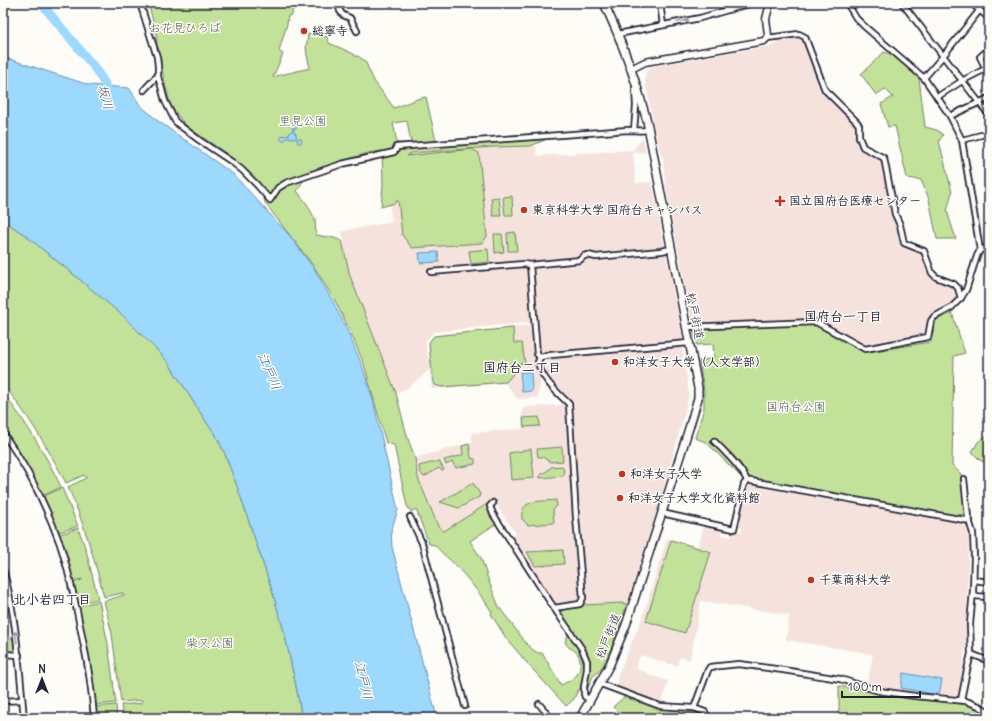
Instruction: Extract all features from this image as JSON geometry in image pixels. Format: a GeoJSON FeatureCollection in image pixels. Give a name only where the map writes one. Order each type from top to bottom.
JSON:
{"type":"FeatureCollection","features":[{"type":"Feature","properties":{"kind":"main road","name":"松戸街道"},"geometry":{"type":"LineString","coordinates":[[580,718],[598,683],[610,664],[626,625],[698,398],[698,388],[649,130],[632,72],[618,34],[604,3]]}},
{"type":"Feature","properties":{"kind":"street"},"geometry":{"type":"LineString","coordinates":[[140,3],[157,57],[158,77],[165,101],[175,121],[199,140],[232,162],[252,180],[270,200],[278,188],[286,183],[342,164],[394,152],[396,147],[649,130]]}},
{"type":"Feature","properties":{"kind":"street"},"geometry":{"type":"LineString","coordinates":[[338,3],[340,11],[343,15],[350,18],[357,31]]}},
{"type":"Feature","properties":{"kind":"street"},"geometry":{"type":"LineString","coordinates":[[660,3],[663,25]]}},
{"type":"Feature","properties":{"kind":"street"},"geometry":{"type":"LineString","coordinates":[[618,34],[700,18],[733,6],[752,3]]}},
{"type":"Feature","properties":{"kind":"street"},"geometry":{"type":"LineString","coordinates":[[767,38],[766,20],[770,3]]}},
{"type":"Feature","properties":{"kind":"street"},"geometry":{"type":"LineString","coordinates":[[686,326],[816,322],[865,349],[928,337],[934,317],[950,308],[961,298],[966,290],[980,250],[962,140],[950,116],[924,78],[864,26],[856,18],[848,3]]}},
{"type":"Feature","properties":{"kind":"street"},"geometry":{"type":"LineString","coordinates":[[902,3],[989,115]]}},
{"type":"Feature","properties":{"kind":"street"},"geometry":{"type":"LineString","coordinates":[[971,3],[989,18]]}},
{"type":"Feature","properties":{"kind":"street"},"geometry":{"type":"LineString","coordinates":[[924,78],[979,10]]}},
{"type":"Feature","properties":{"kind":"street"},"geometry":{"type":"LineString","coordinates":[[634,130],[636,106],[632,72],[645,62],[764,41],[767,38],[799,34],[805,37],[825,90],[859,125],[859,137],[863,147],[884,158],[895,214],[900,226],[904,243],[924,251],[932,273],[936,277],[954,284],[958,288],[961,298]]}},
{"type":"Feature","properties":{"kind":"street"},"geometry":{"type":"LineString","coordinates":[[937,97],[962,81],[987,68],[980,57],[989,50]]}},
{"type":"Feature","properties":{"kind":"street"},"geometry":{"type":"LineString","coordinates":[[144,90],[155,78],[158,77]]}},
{"type":"Feature","properties":{"kind":"street"},"geometry":{"type":"LineString","coordinates":[[950,116],[989,98]]}},
{"type":"Feature","properties":{"kind":"street"},"geometry":{"type":"LineString","coordinates":[[962,140],[989,133]]}},
{"type":"Feature","properties":{"kind":"street"},"geometry":{"type":"LineString","coordinates":[[980,250],[989,247]]}},
{"type":"Feature","properties":{"kind":"street"},"geometry":{"type":"LineString","coordinates":[[431,272],[524,264],[530,265],[580,260],[584,256],[588,255],[596,257],[671,249]]}},
{"type":"Feature","properties":{"kind":"street"},"geometry":{"type":"LineString","coordinates":[[530,265],[537,354],[540,357]]}},
{"type":"Feature","properties":{"kind":"street"},"geometry":{"type":"LineString","coordinates":[[540,357],[689,343]]}},
{"type":"Feature","properties":{"kind":"street"},"geometry":{"type":"LineString","coordinates":[[540,357],[538,362],[543,376],[569,404],[583,598],[580,604],[554,608]]}},
{"type":"Feature","properties":{"kind":"street"},"geometry":{"type":"LineString","coordinates":[[3,433],[14,448],[30,476],[60,544],[68,571],[80,626],[91,687],[94,718]]}},
{"type":"Feature","properties":{"kind":"street"},"geometry":{"type":"LineString","coordinates":[[714,441],[746,477],[747,481]]}},
{"type":"Feature","properties":{"kind":"street"},"geometry":{"type":"LineString","coordinates":[[961,700],[971,654],[970,624],[974,580],[973,533],[968,517],[964,479]]}},
{"type":"Feature","properties":{"kind":"street"},"geometry":{"type":"LineString","coordinates":[[662,513],[734,529],[744,484],[747,481]]}},
{"type":"Feature","properties":{"kind":"street"},"geometry":{"type":"LineString","coordinates":[[747,481],[970,521]]}},
{"type":"Feature","properties":{"kind":"street"},"geometry":{"type":"LineString","coordinates":[[493,503],[490,506],[493,514],[585,655],[588,668],[584,694],[585,697],[590,699]]}},
{"type":"Feature","properties":{"kind":"street"},"geometry":{"type":"LineString","coordinates":[[410,517],[422,544],[465,706]]}},
{"type":"Feature","properties":{"kind":"street"},"geometry":{"type":"LineString","coordinates":[[3,569],[15,626],[24,718]]}},
{"type":"Feature","properties":{"kind":"street"},"geometry":{"type":"LineString","coordinates":[[974,580],[989,582]]}},
{"type":"Feature","properties":{"kind":"street"},"geometry":{"type":"LineString","coordinates":[[3,596],[9,595]]}},
{"type":"Feature","properties":{"kind":"street"},"geometry":{"type":"LineString","coordinates":[[973,596],[989,597]]}},
{"type":"Feature","properties":{"kind":"street"},"geometry":{"type":"LineString","coordinates":[[3,654],[19,655]]}},
{"type":"Feature","properties":{"kind":"street"},"geometry":{"type":"LineString","coordinates":[[971,654],[989,661]]}},
{"type":"Feature","properties":{"kind":"street"},"geometry":{"type":"LineString","coordinates":[[694,708],[710,667],[739,664],[840,680],[879,691],[961,700],[979,706],[989,712]]}},
{"type":"Feature","properties":{"kind":"street"},"geometry":{"type":"LineString","coordinates":[[598,683],[660,706],[694,708],[705,712],[708,718]]}},
{"type":"Feature","properties":{"kind":"street"},"geometry":{"type":"LineString","coordinates":[[3,701],[22,700]]}},
{"type":"Feature","properties":{"kind":"street"},"geometry":{"type":"LineString","coordinates":[[539,704],[551,718]]}},
{"type":"Feature","properties":{"kind":"shaded area","name":"国立国府台医療センター"},"geometry":{"type":"Polygon","coordinates":[[[797,36],[805,40],[823,91],[855,122],[860,146],[883,158],[893,215],[899,228],[903,246],[919,251],[924,255],[931,277],[955,288],[958,296],[957,298],[950,307],[934,315],[928,321],[926,337],[864,347],[816,319],[692,323],[666,188],[663,159],[658,145],[645,75],[648,68],[659,65],[776,45],[775,40],[797,36]]]}},
{"type":"Feature","properties":{"kind":"shaded area","name":"東京科学大学 国府台キャンパス"},"geometry":{"type":"Polygon","coordinates":[[[535,138],[537,156],[633,150],[643,138],[646,152],[633,154],[636,183],[652,182],[665,248],[595,255],[583,253],[576,259],[530,262],[524,261],[431,269],[432,275],[525,266],[527,269],[533,322],[434,332],[425,341],[429,369],[428,342],[434,335],[533,325],[536,362],[541,376],[538,397],[518,399],[505,383],[432,389],[429,370],[409,387],[396,393],[350,276],[342,241],[344,240],[342,231],[392,222],[384,164],[400,153],[535,138]]]}},
{"type":"Feature","properties":{"kind":"shaded area"},"geometry":{"type":"Polygon","coordinates":[[[666,252],[683,339],[681,341],[540,353],[531,266],[582,261],[586,258],[666,252]]]}},
{"type":"Feature","properties":{"kind":"shaded area","name":"和洋女子大学"},"geometry":{"type":"Polygon","coordinates":[[[676,346],[682,347],[689,394],[656,516],[627,604],[583,605],[586,599],[578,516],[571,404],[551,384],[545,375],[547,363],[550,357],[676,346]]]}},
{"type":"Feature","properties":{"kind":"shaded area"},"geometry":{"type":"Polygon","coordinates":[[[567,405],[581,598],[577,602],[554,605],[511,538],[516,534],[493,500],[444,531],[438,526],[418,478],[415,458],[472,442],[472,433],[522,429],[522,410],[525,407],[567,405]]]}},
{"type":"Feature","properties":{"kind":"shaded area","name":"千葉商科大学"},"geometry":{"type":"Polygon","coordinates":[[[746,485],[969,524],[966,643],[958,698],[912,694],[867,685],[873,654],[786,640],[789,615],[701,601],[690,660],[680,657],[677,666],[640,655],[636,669],[668,681],[662,702],[646,699],[615,686],[618,681],[618,674],[643,616],[667,538],[698,546],[704,526],[722,529],[721,535],[731,537],[732,531],[741,532],[742,528],[739,527],[738,523],[746,485]]]}},
{"type":"Feature","properties":{"kind":"green space"},"geometry":{"type":"Polygon","coordinates":[[[148,3],[291,3],[293,9],[292,15],[288,16],[279,51],[283,54],[273,77],[310,68],[306,48],[308,34],[314,33],[327,37],[329,43],[354,54],[355,56],[358,56],[365,61],[374,81],[394,108],[426,97],[436,141],[542,133],[545,140],[530,146],[494,147],[411,153],[407,156],[472,149],[479,153],[487,236],[483,243],[412,248],[402,235],[398,200],[395,203],[381,207],[383,185],[382,151],[368,153],[300,174],[303,181],[297,191],[307,204],[315,219],[316,235],[342,241],[350,276],[396,393],[407,436],[415,458],[418,478],[438,526],[444,531],[487,504],[497,523],[470,541],[481,558],[499,607],[526,643],[533,650],[538,653],[542,653],[561,685],[577,675],[580,664],[578,654],[565,642],[571,628],[559,611],[561,609],[583,605],[627,604],[608,655],[598,672],[593,676],[586,693],[580,688],[574,699],[566,706],[506,638],[491,614],[492,612],[467,578],[435,545],[429,544],[416,509],[411,512],[407,506],[394,445],[386,443],[364,364],[334,299],[315,268],[265,203],[264,197],[249,182],[228,155],[185,125],[171,106],[157,45],[156,32],[148,3]],[[407,121],[393,123],[397,143],[411,143],[407,121]]]}},
{"type":"Feature","properties":{"kind":"green space"},"geometry":{"type":"Polygon","coordinates":[[[884,52],[892,55],[919,78],[925,127],[937,130],[943,135],[939,141],[952,192],[947,211],[956,239],[937,239],[929,199],[921,180],[907,178],[895,126],[888,127],[881,104],[893,97],[885,89],[876,95],[861,74],[884,52]]]}},
{"type":"Feature","properties":{"kind":"green space"},"geometry":{"type":"Polygon","coordinates":[[[512,196],[513,215],[505,215],[503,197],[512,196]]]}},
{"type":"Feature","properties":{"kind":"green space"},"geometry":{"type":"Polygon","coordinates":[[[499,197],[501,216],[493,216],[491,198],[499,197]]]}},
{"type":"Feature","properties":{"kind":"green space","name":"柴又公園"},"geometry":{"type":"Polygon","coordinates":[[[3,220],[25,235],[122,315],[156,349],[168,362],[215,433],[237,486],[271,587],[284,631],[302,718],[123,718],[121,705],[142,703],[142,700],[121,702],[112,634],[104,601],[124,595],[123,593],[104,597],[88,541],[68,487],[86,478],[84,475],[66,483],[37,432],[3,384],[3,220]]]}},
{"type":"Feature","properties":{"kind":"green space"},"geometry":{"type":"Polygon","coordinates":[[[515,232],[517,251],[508,251],[507,233],[515,232]]]}},
{"type":"Feature","properties":{"kind":"green space"},"geometry":{"type":"Polygon","coordinates":[[[494,234],[502,234],[504,252],[495,253],[494,234]]]}},
{"type":"Feature","properties":{"kind":"green space"},"geometry":{"type":"Polygon","coordinates":[[[488,249],[489,262],[471,264],[469,251],[488,249]]]}},
{"type":"Feature","properties":{"kind":"green space","name":"国府台公園"},"geometry":{"type":"Polygon","coordinates":[[[952,313],[965,353],[954,356],[952,465],[961,474],[965,515],[957,514],[955,517],[748,481],[741,477],[706,442],[695,438],[704,408],[704,390],[699,361],[714,358],[713,344],[697,345],[693,329],[815,325],[868,352],[931,342],[936,320],[952,313]]]}},
{"type":"Feature","properties":{"kind":"green space"},"geometry":{"type":"Polygon","coordinates":[[[513,328],[514,343],[522,343],[525,363],[517,364],[517,372],[515,372],[506,382],[442,387],[435,385],[432,374],[429,342],[434,336],[513,328]]]}},
{"type":"Feature","properties":{"kind":"green space"},"geometry":{"type":"Polygon","coordinates":[[[3,393],[35,438],[61,487],[42,496],[3,429],[3,393]]]}},
{"type":"Feature","properties":{"kind":"green space"},"geometry":{"type":"Polygon","coordinates":[[[539,417],[540,426],[524,427],[523,418],[539,417]]]}},
{"type":"Feature","properties":{"kind":"green space"},"geometry":{"type":"Polygon","coordinates":[[[989,434],[989,462],[981,461],[972,452],[978,442],[989,434]]]}},
{"type":"Feature","properties":{"kind":"green space"},"geometry":{"type":"Polygon","coordinates":[[[469,444],[471,458],[475,459],[475,464],[456,468],[452,462],[446,465],[444,460],[463,455],[462,446],[469,444]]]}},
{"type":"Feature","properties":{"kind":"green space"},"geometry":{"type":"Polygon","coordinates":[[[562,447],[563,461],[550,462],[543,457],[538,457],[537,449],[562,447]]]}},
{"type":"Feature","properties":{"kind":"green space"},"geometry":{"type":"Polygon","coordinates":[[[531,449],[534,478],[511,480],[509,453],[531,449]]]}},
{"type":"Feature","properties":{"kind":"green space"},"geometry":{"type":"Polygon","coordinates":[[[439,461],[444,470],[442,471],[439,468],[424,477],[420,472],[419,466],[439,461]]]}},
{"type":"Feature","properties":{"kind":"green space"},"geometry":{"type":"Polygon","coordinates":[[[562,466],[563,476],[540,478],[540,475],[551,467],[562,466]]]}},
{"type":"Feature","properties":{"kind":"green space"},"geometry":{"type":"Polygon","coordinates":[[[473,483],[480,494],[479,497],[459,508],[440,502],[473,483]]]}},
{"type":"Feature","properties":{"kind":"green space"},"geometry":{"type":"Polygon","coordinates":[[[62,488],[78,526],[57,533],[42,497],[62,488]]]}},
{"type":"Feature","properties":{"kind":"green space"},"geometry":{"type":"Polygon","coordinates":[[[556,500],[557,506],[553,510],[554,523],[528,525],[522,519],[524,507],[528,504],[538,501],[556,500]]]}},
{"type":"Feature","properties":{"kind":"green space"},"geometry":{"type":"Polygon","coordinates":[[[78,528],[86,550],[98,599],[77,604],[72,583],[82,579],[72,581],[58,535],[78,528]]]}},
{"type":"Feature","properties":{"kind":"green space"},"geometry":{"type":"Polygon","coordinates":[[[671,540],[711,552],[685,633],[646,621],[671,540]]]}},
{"type":"Feature","properties":{"kind":"green space"},"geometry":{"type":"Polygon","coordinates":[[[563,550],[564,564],[535,566],[527,552],[563,550]]]}},
{"type":"Feature","properties":{"kind":"green space"},"geometry":{"type":"Polygon","coordinates":[[[99,601],[108,644],[116,703],[95,705],[78,606],[99,601]]]}},
{"type":"Feature","properties":{"kind":"green space"},"geometry":{"type":"Polygon","coordinates":[[[13,638],[15,652],[3,652],[3,639],[13,638]]]}},
{"type":"Feature","properties":{"kind":"green space"},"geometry":{"type":"Polygon","coordinates":[[[839,686],[904,697],[959,702],[980,707],[980,718],[835,718],[839,711],[839,686]]]}},
{"type":"Feature","properties":{"kind":"green space"},"geometry":{"type":"Polygon","coordinates":[[[625,696],[659,708],[697,712],[701,718],[647,718],[621,715],[613,707],[625,696]]]}},
{"type":"Feature","properties":{"kind":"green space"},"geometry":{"type":"Polygon","coordinates":[[[116,705],[117,718],[96,718],[95,707],[116,705]]]}},
{"type":"Feature","properties":{"kind":"water","name":"江戸川"},"geometry":{"type":"Polygon","coordinates":[[[3,57],[89,85],[129,88],[140,105],[158,121],[233,174],[290,236],[315,270],[347,330],[362,365],[373,400],[398,510],[391,531],[392,547],[437,718],[302,718],[284,631],[271,587],[237,486],[215,433],[168,362],[156,349],[122,315],[25,235],[3,220],[3,57]]]}},
{"type":"Feature","properties":{"kind":"water"},"geometry":{"type":"Polygon","coordinates":[[[292,123],[296,124],[297,127],[294,128],[294,132],[298,139],[300,138],[302,140],[301,143],[298,143],[295,138],[290,137],[286,138],[284,141],[281,140],[283,135],[289,135],[292,131],[292,123]]]}},
{"type":"Feature","properties":{"kind":"water"},"geometry":{"type":"Polygon","coordinates":[[[438,252],[439,262],[420,263],[419,253],[438,252]]]}},
{"type":"Feature","properties":{"kind":"water"},"geometry":{"type":"Polygon","coordinates":[[[520,372],[531,372],[532,391],[522,392],[520,372]]]}},
{"type":"Feature","properties":{"kind":"water"},"geometry":{"type":"Polygon","coordinates":[[[903,673],[942,680],[939,695],[901,688],[903,673]]]}},
{"type":"Feature","properties":{"kind":"waterway","name":"坂川"},"geometry":{"type":"LineString","coordinates":[[41,3],[94,67],[105,84],[107,97]]}},
{"type":"Feature","properties":{"kind":"place","name":"総寧寺"},"geometry":{"type":"Point","coordinates":[304,31]}},
{"type":"Feature","properties":{"kind":"place","name":"国立国府台医療センター"},"geometry":{"type":"Point","coordinates":[780,201]}},
{"type":"Feature","properties":{"kind":"place","name":"東京科学大学 国府台キャンパス"},"geometry":{"type":"Point","coordinates":[524,210]}},
{"type":"Feature","properties":{"kind":"place","name":"和洋女子大学（人文学部）"},"geometry":{"type":"Point","coordinates":[615,362]}},
{"type":"Feature","properties":{"kind":"place","name":"和洋女子大学"},"geometry":{"type":"Point","coordinates":[622,474]}},
{"type":"Feature","properties":{"kind":"place","name":"和洋女子大学文化資料館"},"geometry":{"type":"Point","coordinates":[620,498]}},
{"type":"Feature","properties":{"kind":"place","name":"千葉商科大学"},"geometry":{"type":"Point","coordinates":[811,580]}},
{"type":"Feature","properties":{"kind":"district","name":"国府台一丁目"},"geometry":{"type":"Point","coordinates":[843,316]}},
{"type":"Feature","properties":{"kind":"district","name":"国府台二丁目"},"geometry":{"type":"Point","coordinates":[522,367]}},
{"type":"Feature","properties":{"kind":"district","name":"北小岩四丁目"},"geometry":{"type":"Point","coordinates":[52,599]}},
{"type":"Feature","properties":{"kind":"park label","name":"お花見ひろば"},"geometry":{"type":"Point","coordinates":[185,28]}},
{"type":"Feature","properties":{"kind":"park label","name":"里見公園"},"geometry":{"type":"Point","coordinates":[303,121]}}]}
